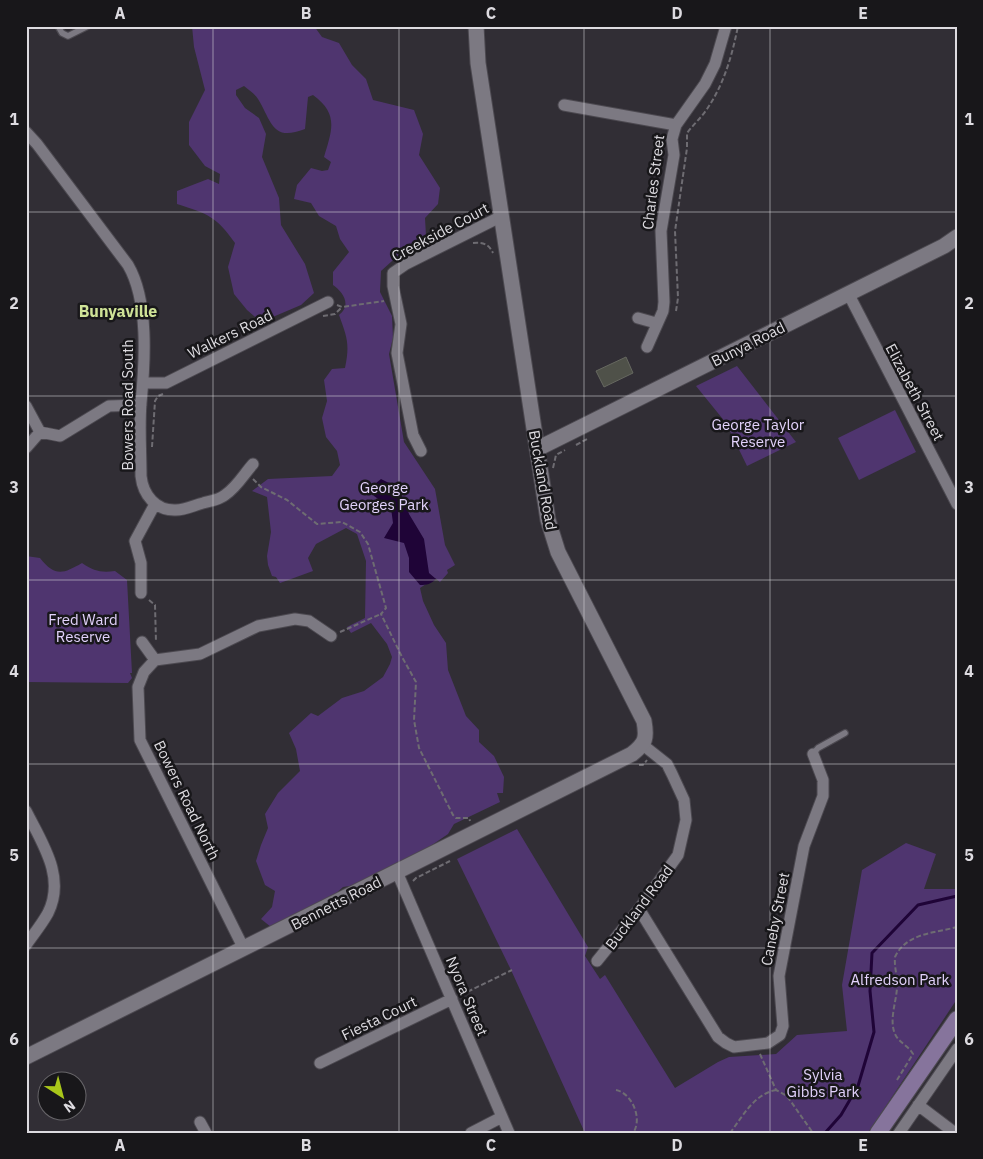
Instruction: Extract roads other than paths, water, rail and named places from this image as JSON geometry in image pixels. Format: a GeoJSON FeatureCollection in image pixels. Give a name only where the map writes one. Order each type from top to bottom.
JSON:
{"type":"FeatureCollection","features":[{"type":"Feature","properties":{"kind":"main road"},"geometry":{"type":"LineString","coordinates":[[878,1133],[957,1020]]}},
{"type":"Feature","properties":{"kind":"street","name":"Buckland Road"},"geometry":{"type":"LineString","coordinates":[[476,26],[478,63],[548,520],[558,552],[644,721],[646,734],[643,745],[666,764],[684,800],[686,820],[678,855],[639,909],[597,961]]}},
{"type":"Feature","properties":{"kind":"street","name":"Charles Street"},"geometry":{"type":"LineString","coordinates":[[647,347],[656,322],[663,310],[664,302],[660,231],[674,155],[672,139],[676,125],[705,84],[715,64],[726,26]]}},
{"type":"Feature","properties":{"kind":"street"},"geometry":{"type":"LineString","coordinates":[[564,105],[676,125]]}},
{"type":"Feature","properties":{"kind":"street","name":"Bowers Road South"},"geometry":{"type":"LineString","coordinates":[[26,132],[128,264],[138,286],[142,310],[144,383],[141,404],[142,484],[148,496],[156,504]]}},
{"type":"Feature","properties":{"kind":"street","name":"Creekside Court"},"geometry":{"type":"LineString","coordinates":[[421,451],[413,435],[398,353],[401,324],[392,286],[393,273],[406,264],[502,216]]}},
{"type":"Feature","properties":{"kind":"street","name":"Bunya Road"},"geometry":{"type":"LineString","coordinates":[[537,450],[944,246],[957,237]]}},
{"type":"Feature","properties":{"kind":"street","name":"Elizabeth Street"},"geometry":{"type":"LineString","coordinates":[[848,293],[957,504]]}},
{"type":"Feature","properties":{"kind":"street","name":"Walkers Road"},"geometry":{"type":"LineString","coordinates":[[144,383],[166,383],[328,302]]}},
{"type":"Feature","properties":{"kind":"street"},"geometry":{"type":"LineString","coordinates":[[638,318],[656,322]]}},
{"type":"Feature","properties":{"kind":"street"},"geometry":{"type":"LineString","coordinates":[[40,432],[60,436],[109,406],[141,404]]}},
{"type":"Feature","properties":{"kind":"street"},"geometry":{"type":"LineString","coordinates":[[26,406],[40,432]]}},
{"type":"Feature","properties":{"kind":"street"},"geometry":{"type":"LineString","coordinates":[[26,448],[40,432]]}},
{"type":"Feature","properties":{"kind":"street"},"geometry":{"type":"LineString","coordinates":[[141,593],[142,563],[135,540],[156,504],[166,509],[177,510],[223,497],[235,488],[250,468]]}},
{"type":"Feature","properties":{"kind":"street"},"geometry":{"type":"LineString","coordinates":[[142,642],[153,657],[200,654],[258,626],[295,620],[309,622],[331,636]]}},
{"type":"Feature","properties":{"kind":"street","name":"Bowers Road North"},"geometry":{"type":"LineString","coordinates":[[153,657],[138,687],[140,740],[244,949]]}},
{"type":"Feature","properties":{"kind":"street","name":"Bennetts Road"},"geometry":{"type":"LineString","coordinates":[[26,1057],[632,754],[643,745]]}},
{"type":"Feature","properties":{"kind":"street","name":"Caneby Street"},"geometry":{"type":"LineString","coordinates":[[639,909],[718,1037],[734,1047],[768,1043],[780,1035],[783,1026],[779,976],[804,846],[823,796],[823,780],[813,754]]}},
{"type":"Feature","properties":{"kind":"street"},"geometry":{"type":"LineString","coordinates":[[26,811],[51,863],[55,880],[54,895],[48,912],[26,945]]}},
{"type":"Feature","properties":{"kind":"street","name":"Nyora Street"},"geometry":{"type":"LineString","coordinates":[[397,872],[509,1133]]}},
{"type":"Feature","properties":{"kind":"street","name":"Fiesta Court"},"geometry":{"type":"LineString","coordinates":[[320,1063],[452,999]]}},
{"type":"Feature","properties":{"kind":"street"},"geometry":{"type":"LineString","coordinates":[[899,1133],[957,1049]]}},
{"type":"Feature","properties":{"kind":"street"},"geometry":{"type":"LineString","coordinates":[[918,1105],[955,1133]]}},
{"type":"Feature","properties":{"kind":"street"},"geometry":{"type":"LineString","coordinates":[[471,1133],[502,1118]]}},
{"type":"Feature","properties":{"kind":"street"},"geometry":{"type":"LineString","coordinates":[[200,1122],[206,1133]]}},
{"type":"Feature","properties":{"kind":"lane"},"geometry":{"type":"LineString","coordinates":[[58,26],[68,36],[88,26]]}},
{"type":"Feature","properties":{"kind":"lane","name":"Caneby Street"},"geometry":{"type":"LineString","coordinates":[[813,754],[818,748],[844,733]]}},
{"type":"Feature","properties":{"kind":"waterway"},"geometry":{"type":"LineString","coordinates":[[825,1133],[841,1115],[858,1086],[874,1032],[870,991],[872,953],[918,905],[957,896]]}},
{"type":"Feature","properties":{"kind":"district","name":"Bunyaville"},"geometry":{"type":"Point","coordinates":[118,311]}},
{"type":"Feature","properties":{"kind":"park label","name":"George Taylor Reserve"},"geometry":{"type":"Point","coordinates":[758,432]}},
{"type":"Feature","properties":{"kind":"park label","name":"George Georges Park"},"geometry":{"type":"Point","coordinates":[384,496]}},
{"type":"Feature","properties":{"kind":"park label","name":"Fred Ward Reserve"},"geometry":{"type":"Point","coordinates":[83,628]}},
{"type":"Feature","properties":{"kind":"park label","name":"Alfredson Park"},"geometry":{"type":"Point","coordinates":[900,979]}},
{"type":"Feature","properties":{"kind":"park label","name":"Sylvia Gibbs Park"},"geometry":{"type":"Point","coordinates":[823,1082]}}]}
